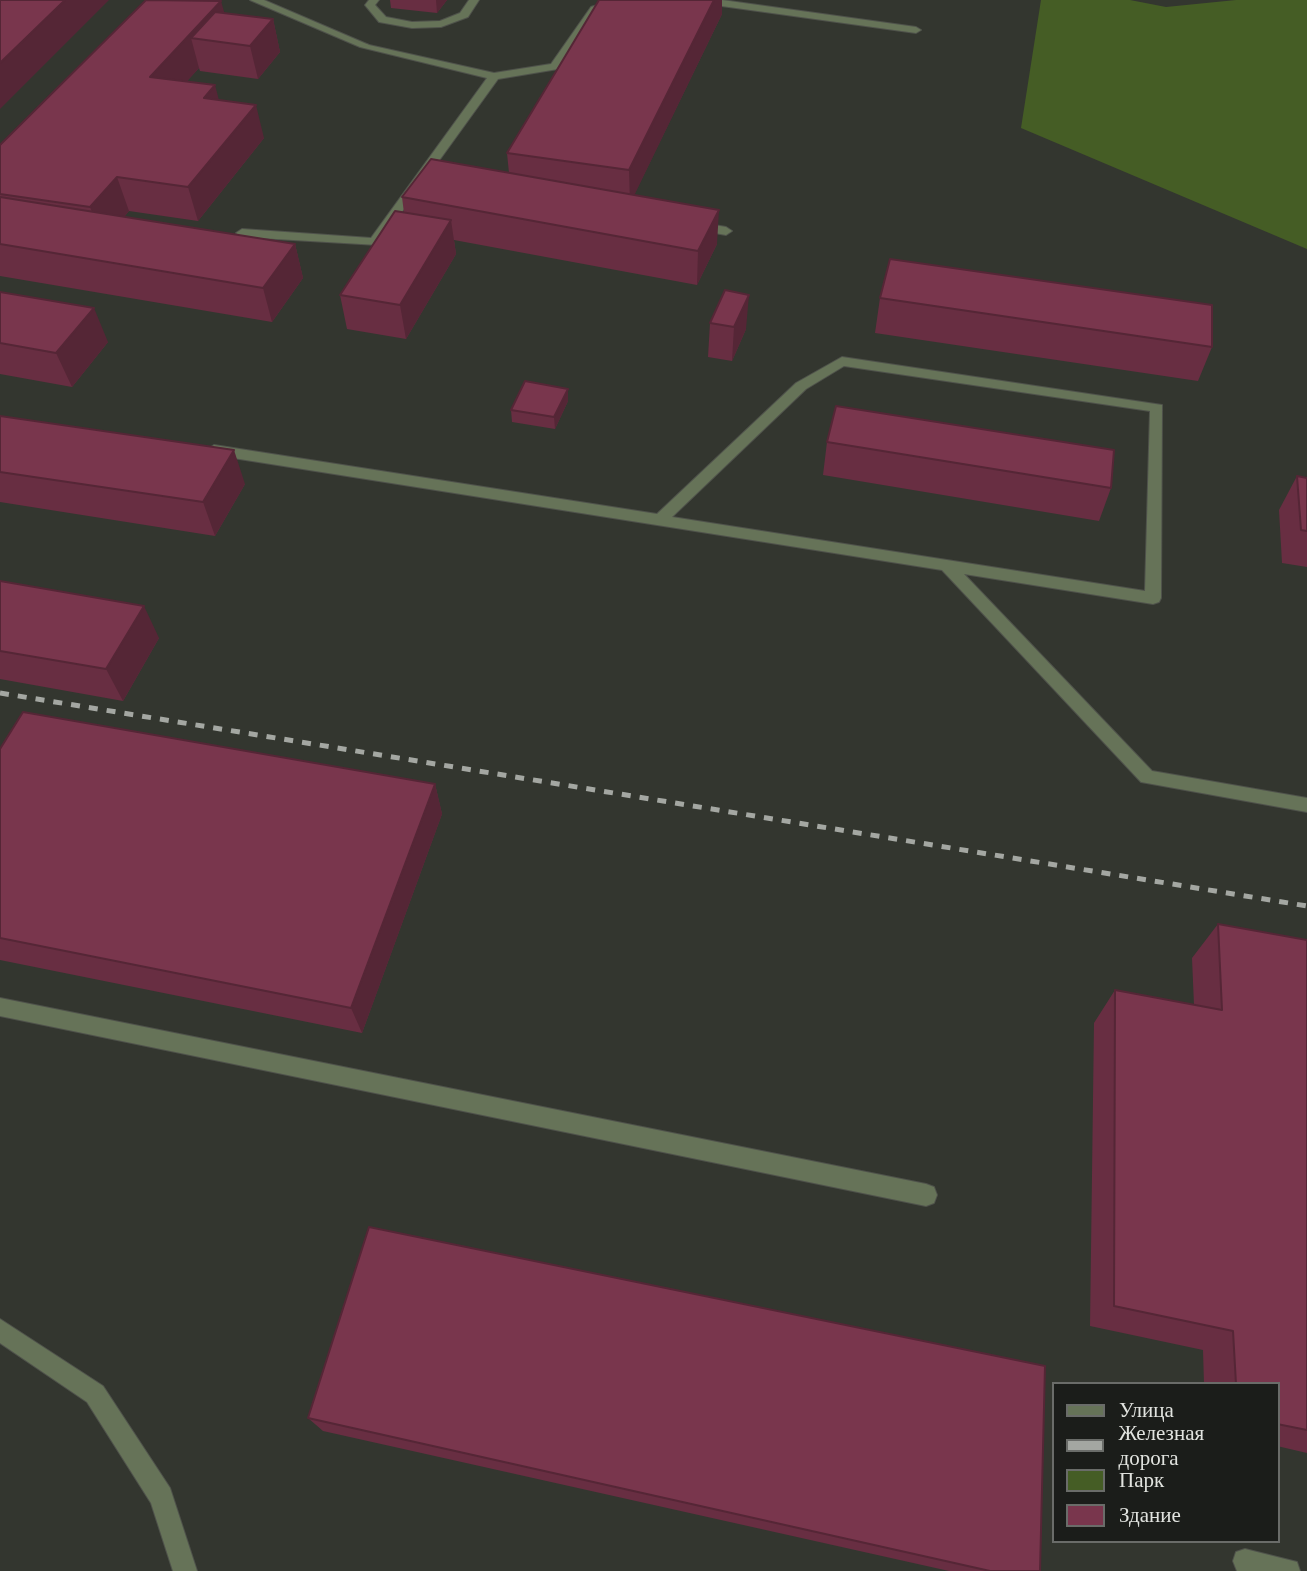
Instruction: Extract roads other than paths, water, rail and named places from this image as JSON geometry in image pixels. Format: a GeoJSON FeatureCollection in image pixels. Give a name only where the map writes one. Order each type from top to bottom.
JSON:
{"type":"FeatureCollection","features":[{"type":"Feature","properties":{"kind":"street"},"geometry":{"type":"LineString","coordinates":[[256,0],[364,45],[494,76],[554,67],[594,9],[623,0]]}},
{"type":"Feature","properties":{"kind":"street"},"geometry":{"type":"LineString","coordinates":[[374,0],[370,5],[383,20],[412,25],[441,24],[464,15],[474,0]]}},
{"type":"Feature","properties":{"kind":"street"},"geometry":{"type":"LineString","coordinates":[[700,0],[916,30]]}},
{"type":"Feature","properties":{"kind":"street"},"geometry":{"type":"LineString","coordinates":[[242,233],[374,242],[494,76]]}},
{"type":"Feature","properties":{"kind":"street"},"geometry":{"type":"LineString","coordinates":[[420,179],[433,181]]}},
{"type":"Feature","properties":{"kind":"street"},"geometry":{"type":"LineString","coordinates":[[686,224],[726,231]]}},
{"type":"Feature","properties":{"kind":"street"},"geometry":{"type":"LineString","coordinates":[[192,447],[1153,598],[1157,408],[842,361],[801,386],[659,520]]}},
{"type":"Feature","properties":{"kind":"street"},"geometry":{"type":"LineString","coordinates":[[947,566],[1147,777],[1307,805]]}},
{"type":"Feature","properties":{"kind":"street"},"geometry":{"type":"LineString","coordinates":[[0,1007],[926,1195]]}},
{"type":"Feature","properties":{"kind":"street"},"geometry":{"type":"LineString","coordinates":[[0,1330],[95,1394],[161,1497],[185,1571]]}},
{"type":"Feature","properties":{"kind":"street"},"geometry":{"type":"LineString","coordinates":[[1251,1571],[1245,1561],[1288,1571]]}},
{"type":"Feature","properties":{"kind":"railway"},"geometry":{"type":"LineString","coordinates":[[0,693],[1307,906]]}}]}
